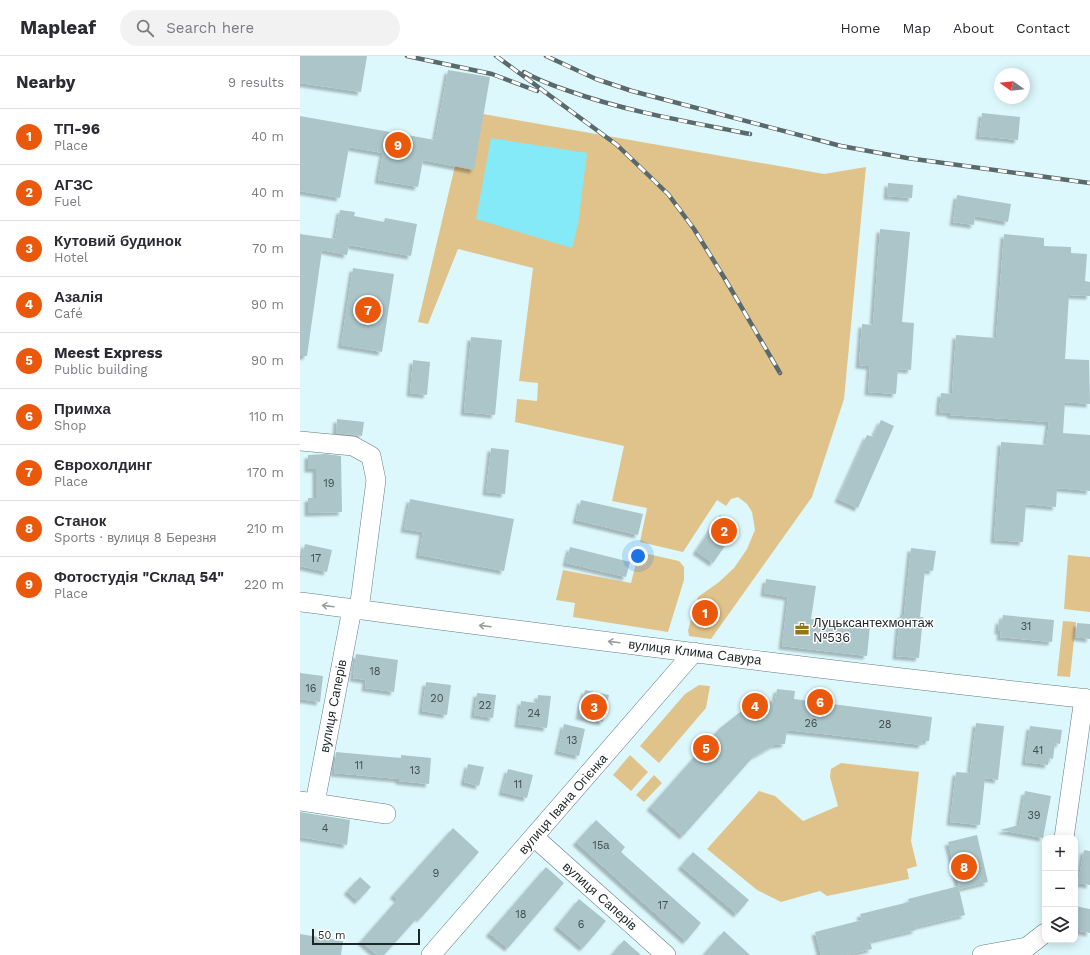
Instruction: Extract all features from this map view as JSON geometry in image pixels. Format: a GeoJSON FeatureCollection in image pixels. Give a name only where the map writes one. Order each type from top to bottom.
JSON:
{"type":"FeatureCollection","features":[{"type":"Feature","properties":{"kind":"street","name":"вулиця Саперів"},"geometry":{"type":"LineString","coordinates":[[300,441],[353,446],[371,456],[376,480],[355,609],[308,802],[386,814]]}},
{"type":"Feature","properties":{"kind":"street","name":"вулиця Клима Савура"},"geometry":{"type":"LineString","coordinates":[[300,602],[694,652],[1087,699]]}},
{"type":"Feature","properties":{"kind":"street","name":"вулиця Івана Огієнка"},"geometry":{"type":"LineString","coordinates":[[431,955],[694,652]]}},
{"type":"Feature","properties":{"kind":"street"},"geometry":{"type":"LineString","coordinates":[[1064,835],[1087,699]]}},
{"type":"Feature","properties":{"kind":"street","name":"вулиця Саперів"},"geometry":{"type":"LineString","coordinates":[[534,837],[666,955]]}},
{"type":"Feature","properties":{"kind":"street"},"geometry":{"type":"LineString","coordinates":[[982,955],[1026,947],[1042,935]]}},
{"type":"Feature","properties":{"kind":"shaded area"},"geometry":{"type":"Polygon","coordinates":[[[483,114],[824,174],[866,167],[844,399],[812,497],[711,639],[689,636],[688,630],[698,597],[719,582],[734,568],[747,549],[755,530],[752,512],[747,504],[738,497],[731,499],[726,506],[717,500],[683,552],[640,542],[647,508],[612,501],[624,446],[515,422],[517,399],[537,401],[538,383],[519,381],[533,268],[458,249],[428,324],[418,322],[455,166],[483,114]]]}},
{"type":"Feature","properties":{"kind":"shaded area"},"geometry":{"type":"Polygon","coordinates":[[[639,552],[679,561],[684,567],[684,580],[668,632],[573,617],[575,603],[556,600],[563,570],[631,583],[639,552]]]}},
{"type":"Feature","properties":{"kind":"shaded area"},"geometry":{"type":"Polygon","coordinates":[[[1068,555],[1090,557],[1090,612],[1064,609],[1068,555]]]}},
{"type":"Feature","properties":{"kind":"shaded area"},"geometry":{"type":"Polygon","coordinates":[[[1063,621],[1076,622],[1070,677],[1057,676],[1063,621]]]}},
{"type":"Feature","properties":{"kind":"shaded area"},"geometry":{"type":"Polygon","coordinates":[[[699,685],[710,686],[706,708],[659,763],[640,746],[685,694],[699,685]]]}},
{"type":"Feature","properties":{"kind":"shaded area"},"geometry":{"type":"Polygon","coordinates":[[[630,755],[648,772],[631,791],[613,775],[630,755]]]}},
{"type":"Feature","properties":{"kind":"shaded area"},"geometry":{"type":"Polygon","coordinates":[[[841,763],[919,772],[911,841],[917,866],[907,869],[909,879],[827,896],[820,891],[781,902],[757,890],[707,849],[759,791],[775,796],[803,821],[838,806],[830,777],[831,769],[841,763]]]}},
{"type":"Feature","properties":{"kind":"shaded area"},"geometry":{"type":"Polygon","coordinates":[[[654,775],[662,783],[644,802],[636,795],[654,775]]]}},
{"type":"Feature","properties":{"kind":"water"},"geometry":{"type":"Polygon","coordinates":[[[491,138],[587,153],[578,224],[572,248],[476,219],[491,138]]]}},
{"type":"Feature","properties":{"kind":"building"},"geometry":{"type":"Polygon","coordinates":[[[300,56],[367,56],[361,92],[300,83],[300,56]]]}},
{"type":"Feature","properties":{"kind":"building"},"geometry":{"type":"Polygon","coordinates":[[[448,70],[490,77],[474,170],[423,160],[418,187],[378,180],[383,153],[349,147],[340,198],[300,191],[300,116],[435,140],[448,70]]]}},
{"type":"Feature","properties":{"kind":"building"},"geometry":{"type":"Polygon","coordinates":[[[982,113],[1020,117],[1018,140],[979,136],[982,113]]]}},
{"type":"Feature","properties":{"kind":"building"},"geometry":{"type":"Polygon","coordinates":[[[888,183],[913,185],[912,198],[887,196],[888,183]]]}},
{"type":"Feature","properties":{"kind":"building"},"geometry":{"type":"Polygon","coordinates":[[[957,195],[1011,204],[1008,222],[975,216],[974,225],[953,222],[957,195]]]}},
{"type":"Feature","properties":{"kind":"building"},"geometry":{"type":"Polygon","coordinates":[[[340,210],[355,212],[354,216],[384,222],[385,218],[417,224],[411,256],[349,245],[347,255],[322,250],[307,356],[300,356],[300,234],[335,239],[340,210]]]}},
{"type":"Feature","properties":{"kind":"building"},"geometry":{"type":"Polygon","coordinates":[[[880,229],[910,232],[902,322],[914,323],[911,370],[898,369],[896,394],[868,392],[870,366],[859,365],[862,324],[873,325],[880,229]]]}},
{"type":"Feature","properties":{"kind":"building"},"geometry":{"type":"Polygon","coordinates":[[[1004,234],[1044,238],[1044,246],[1071,247],[1071,253],[1087,254],[1085,281],[1090,282],[1090,296],[1069,295],[1065,359],[1089,360],[1090,404],[1065,402],[1063,433],[1090,435],[1090,491],[1057,488],[1056,507],[1026,504],[1023,542],[994,540],[1001,442],[1046,445],[1049,422],[950,415],[951,413],[939,412],[941,393],[952,394],[956,335],[996,338],[1004,234]]]}},
{"type":"Feature","properties":{"kind":"building"},"geometry":{"type":"Polygon","coordinates":[[[353,268],[394,274],[382,352],[341,345],[353,268]]]}},
{"type":"Feature","properties":{"kind":"building"},"geometry":{"type":"Polygon","coordinates":[[[471,337],[502,340],[495,415],[464,412],[471,337]]]}},
{"type":"Feature","properties":{"kind":"building"},"geometry":{"type":"Polygon","coordinates":[[[413,360],[430,362],[427,395],[410,393],[413,360]]]}},
{"type":"Feature","properties":{"kind":"building"},"geometry":{"type":"Polygon","coordinates":[[[337,419],[364,422],[362,436],[336,433],[337,419]]]}},
{"type":"Feature","properties":{"kind":"building"},"geometry":{"type":"Polygon","coordinates":[[[881,420],[894,426],[858,508],[838,499],[867,435],[873,437],[881,420]]]}},
{"type":"Feature","properties":{"kind":"building"},"geometry":{"type":"Polygon","coordinates":[[[491,448],[509,450],[505,494],[486,492],[491,448]]]}},
{"type":"Feature","properties":{"kind":"building"},"geometry":{"type":"Polygon","coordinates":[[[326,454],[341,456],[342,512],[308,513],[308,498],[316,498],[316,469],[308,469],[308,455],[326,454]]]}},
{"type":"Feature","properties":{"kind":"building"},"geometry":{"type":"Polygon","coordinates":[[[410,499],[514,519],[504,571],[419,555],[423,532],[404,529],[410,499]]]}},
{"type":"Feature","properties":{"kind":"building"},"geometry":{"type":"Polygon","coordinates":[[[581,500],[643,514],[638,535],[576,520],[581,500]]]}},
{"type":"Feature","properties":{"kind":"building"},"geometry":{"type":"Polygon","coordinates":[[[720,515],[738,527],[713,563],[696,551],[720,515]]]}},
{"type":"Feature","properties":{"kind":"building"},"geometry":{"type":"Polygon","coordinates":[[[305,544],[332,550],[327,572],[300,566],[305,544]]]}},
{"type":"Feature","properties":{"kind":"building"},"geometry":{"type":"Polygon","coordinates":[[[570,547],[630,562],[626,577],[566,563],[570,547]]]}},
{"type":"Feature","properties":{"kind":"building"},"geometry":{"type":"Polygon","coordinates":[[[911,548],[936,551],[933,571],[925,570],[920,617],[923,617],[919,658],[896,656],[900,615],[904,615],[911,548]]]}},
{"type":"Feature","properties":{"kind":"building"},"geometry":{"type":"Polygon","coordinates":[[[766,579],[816,586],[811,619],[870,626],[867,656],[782,646],[788,597],[764,593],[766,579]]]}},
{"type":"Feature","properties":{"kind":"building"},"geometry":{"type":"Polygon","coordinates":[[[700,606],[713,609],[711,620],[698,618],[700,606]]]}},
{"type":"Feature","properties":{"kind":"building"},"geometry":{"type":"Polygon","coordinates":[[[1003,615],[1054,620],[1052,642],[1000,637],[1001,631],[998,631],[999,620],[1002,621],[1003,615]]]}},
{"type":"Feature","properties":{"kind":"building"},"geometry":{"type":"Polygon","coordinates":[[[1077,623],[1090,624],[1090,639],[1076,637],[1077,623]]]}},
{"type":"Feature","properties":{"kind":"building"},"geometry":{"type":"Polygon","coordinates":[[[356,654],[398,660],[394,692],[365,688],[366,680],[353,678],[356,654]]]}},
{"type":"Feature","properties":{"kind":"building"},"geometry":{"type":"Polygon","coordinates":[[[300,673],[323,676],[320,702],[300,699],[300,673]]]}},
{"type":"Feature","properties":{"kind":"building"},"geometry":{"type":"Polygon","coordinates":[[[426,682],[451,685],[447,715],[422,711],[426,682]]]}},
{"type":"Feature","properties":{"kind":"building"},"geometry":{"type":"Polygon","coordinates":[[[777,689],[795,691],[794,699],[932,717],[929,741],[923,741],[922,745],[787,730],[785,744],[774,745],[753,757],[683,836],[650,807],[720,728],[743,710],[766,702],[775,701],[777,689]]]}},
{"type":"Feature","properties":{"kind":"building"},"geometry":{"type":"Polygon","coordinates":[[[585,690],[609,695],[603,722],[579,716],[585,690]]]}},
{"type":"Feature","properties":{"kind":"building"},"geometry":{"type":"Polygon","coordinates":[[[477,693],[496,695],[493,718],[474,715],[477,693]]]}},
{"type":"Feature","properties":{"kind":"building"},"geometry":{"type":"Polygon","coordinates":[[[538,695],[551,696],[547,728],[518,724],[521,701],[537,703],[538,695]]]}},
{"type":"Feature","properties":{"kind":"building"},"geometry":{"type":"Polygon","coordinates":[[[976,723],[1004,726],[998,780],[985,778],[980,825],[950,822],[956,772],[970,773],[976,723]]]}},
{"type":"Feature","properties":{"kind":"building"},"geometry":{"type":"Polygon","coordinates":[[[564,724],[585,729],[579,756],[558,751],[564,724]]]}},
{"type":"Feature","properties":{"kind":"building"},"geometry":{"type":"Polygon","coordinates":[[[1030,726],[1062,730],[1060,744],[1055,743],[1053,759],[1049,758],[1048,765],[1025,762],[1030,726]]]}},
{"type":"Feature","properties":{"kind":"building"},"geometry":{"type":"Polygon","coordinates":[[[336,752],[401,758],[401,755],[431,758],[429,784],[399,781],[399,779],[334,773],[336,752]]]}},
{"type":"Feature","properties":{"kind":"building"},"geometry":{"type":"Polygon","coordinates":[[[468,764],[484,767],[479,786],[464,782],[468,764]]]}},
{"type":"Feature","properties":{"kind":"building"},"geometry":{"type":"Polygon","coordinates":[[[508,769],[533,775],[527,798],[502,792],[508,769]]]}},
{"type":"Feature","properties":{"kind":"building"},"geometry":{"type":"Polygon","coordinates":[[[1025,791],[1051,796],[1042,838],[1000,830],[1019,825],[1025,791]]]}},
{"type":"Feature","properties":{"kind":"building"},"geometry":{"type":"Polygon","coordinates":[[[300,812],[350,820],[347,845],[300,837],[300,812]]]}},
{"type":"Feature","properties":{"kind":"building"},"geometry":{"type":"Polygon","coordinates":[[[596,820],[625,847],[621,852],[701,923],[686,941],[576,842],[596,820]]]}},
{"type":"Feature","properties":{"kind":"building"},"geometry":{"type":"Polygon","coordinates":[[[453,828],[479,852],[420,919],[418,917],[384,955],[377,955],[361,941],[398,899],[393,895],[453,828]]]}},
{"type":"Feature","properties":{"kind":"building"},"geometry":{"type":"Polygon","coordinates":[[[977,835],[988,882],[959,889],[965,915],[915,927],[916,930],[870,941],[872,949],[846,955],[821,955],[815,932],[862,920],[860,914],[909,902],[908,899],[959,886],[948,842],[977,835]]]}},
{"type":"Feature","properties":{"kind":"building"},"geometry":{"type":"Polygon","coordinates":[[[1084,850],[1090,851],[1090,885],[1078,883],[1084,850]]]}},
{"type":"Feature","properties":{"kind":"building"},"geometry":{"type":"Polygon","coordinates":[[[693,852],[749,900],[737,914],[681,866],[693,852]]]}},
{"type":"Feature","properties":{"kind":"building"},"geometry":{"type":"Polygon","coordinates":[[[546,867],[564,883],[508,948],[489,933],[546,867]]]}},
{"type":"Feature","properties":{"kind":"building"},"geometry":{"type":"Polygon","coordinates":[[[360,877],[371,887],[358,901],[347,891],[360,877]]]}},
{"type":"Feature","properties":{"kind":"building"},"geometry":{"type":"Polygon","coordinates":[[[579,899],[606,921],[583,948],[557,926],[579,899]]]}},
{"type":"Feature","properties":{"kind":"building"},"geometry":{"type":"Polygon","coordinates":[[[1078,907],[1090,909],[1090,933],[1078,931],[1078,907]]]}},
{"type":"Feature","properties":{"kind":"building"},"geometry":{"type":"Polygon","coordinates":[[[724,931],[750,955],[703,955],[724,931]]]}},
{"type":"Feature","properties":{"kind":"building"},"geometry":{"type":"Polygon","coordinates":[[[300,934],[343,941],[341,955],[300,955],[300,934]]]}},
{"type":"Feature","properties":{"kind":"building"},"geometry":{"type":"Polygon","coordinates":[[[624,940],[641,955],[611,955],[624,940]]]}},
{"type":"Feature","properties":{"kind":"railway"},"geometry":{"type":"LineString","coordinates":[[407,56],[492,74],[537,91]]}},
{"type":"Feature","properties":{"kind":"railway"},"geometry":{"type":"LineString","coordinates":[[496,56],[617,145],[668,194],[694,229],[780,373]]}},
{"type":"Feature","properties":{"kind":"railway"},"geometry":{"type":"LineString","coordinates":[[546,56],[596,79],[632,91],[841,146],[907,158],[1090,183]]}},
{"type":"Feature","properties":{"kind":"railway"},"geometry":{"type":"LineString","coordinates":[[524,72],[558,87],[614,105],[659,116],[750,134]]}},
{"type":"Feature","properties":{"kind":"place","name":"Фотостудія \"Склад 54\""},"geometry":{"type":"Point","coordinates":[398,145]}},
{"type":"Feature","properties":{"kind":"place","name":"Єврохолдинг"},"geometry":{"type":"Point","coordinates":[368,310]}},
{"type":"Feature","properties":{"kind":"place","name":"АГЗС"},"geometry":{"type":"Point","coordinates":[724,531]}},
{"type":"Feature","properties":{"kind":"place","name":"ТП-96"},"geometry":{"type":"Point","coordinates":[705,613]}},
{"type":"Feature","properties":{"kind":"place","name":"Луцьксантехмонтаж №536"},"geometry":{"type":"Point","coordinates":[802,629]}},
{"type":"Feature","properties":{"kind":"place","name":"Примха"},"geometry":{"type":"Point","coordinates":[820,702]}},
{"type":"Feature","properties":{"kind":"place","name":"Азалія"},"geometry":{"type":"Point","coordinates":[755,706]}},
{"type":"Feature","properties":{"kind":"place","name":"Кутовий будинок"},"geometry":{"type":"Point","coordinates":[594,707]}},
{"type":"Feature","properties":{"kind":"place","name":"Meest Express"},"geometry":{"type":"Point","coordinates":[706,748]}},
{"type":"Feature","properties":{"kind":"place","name":"Станок"},"geometry":{"type":"Point","coordinates":[964,867]}}]}
